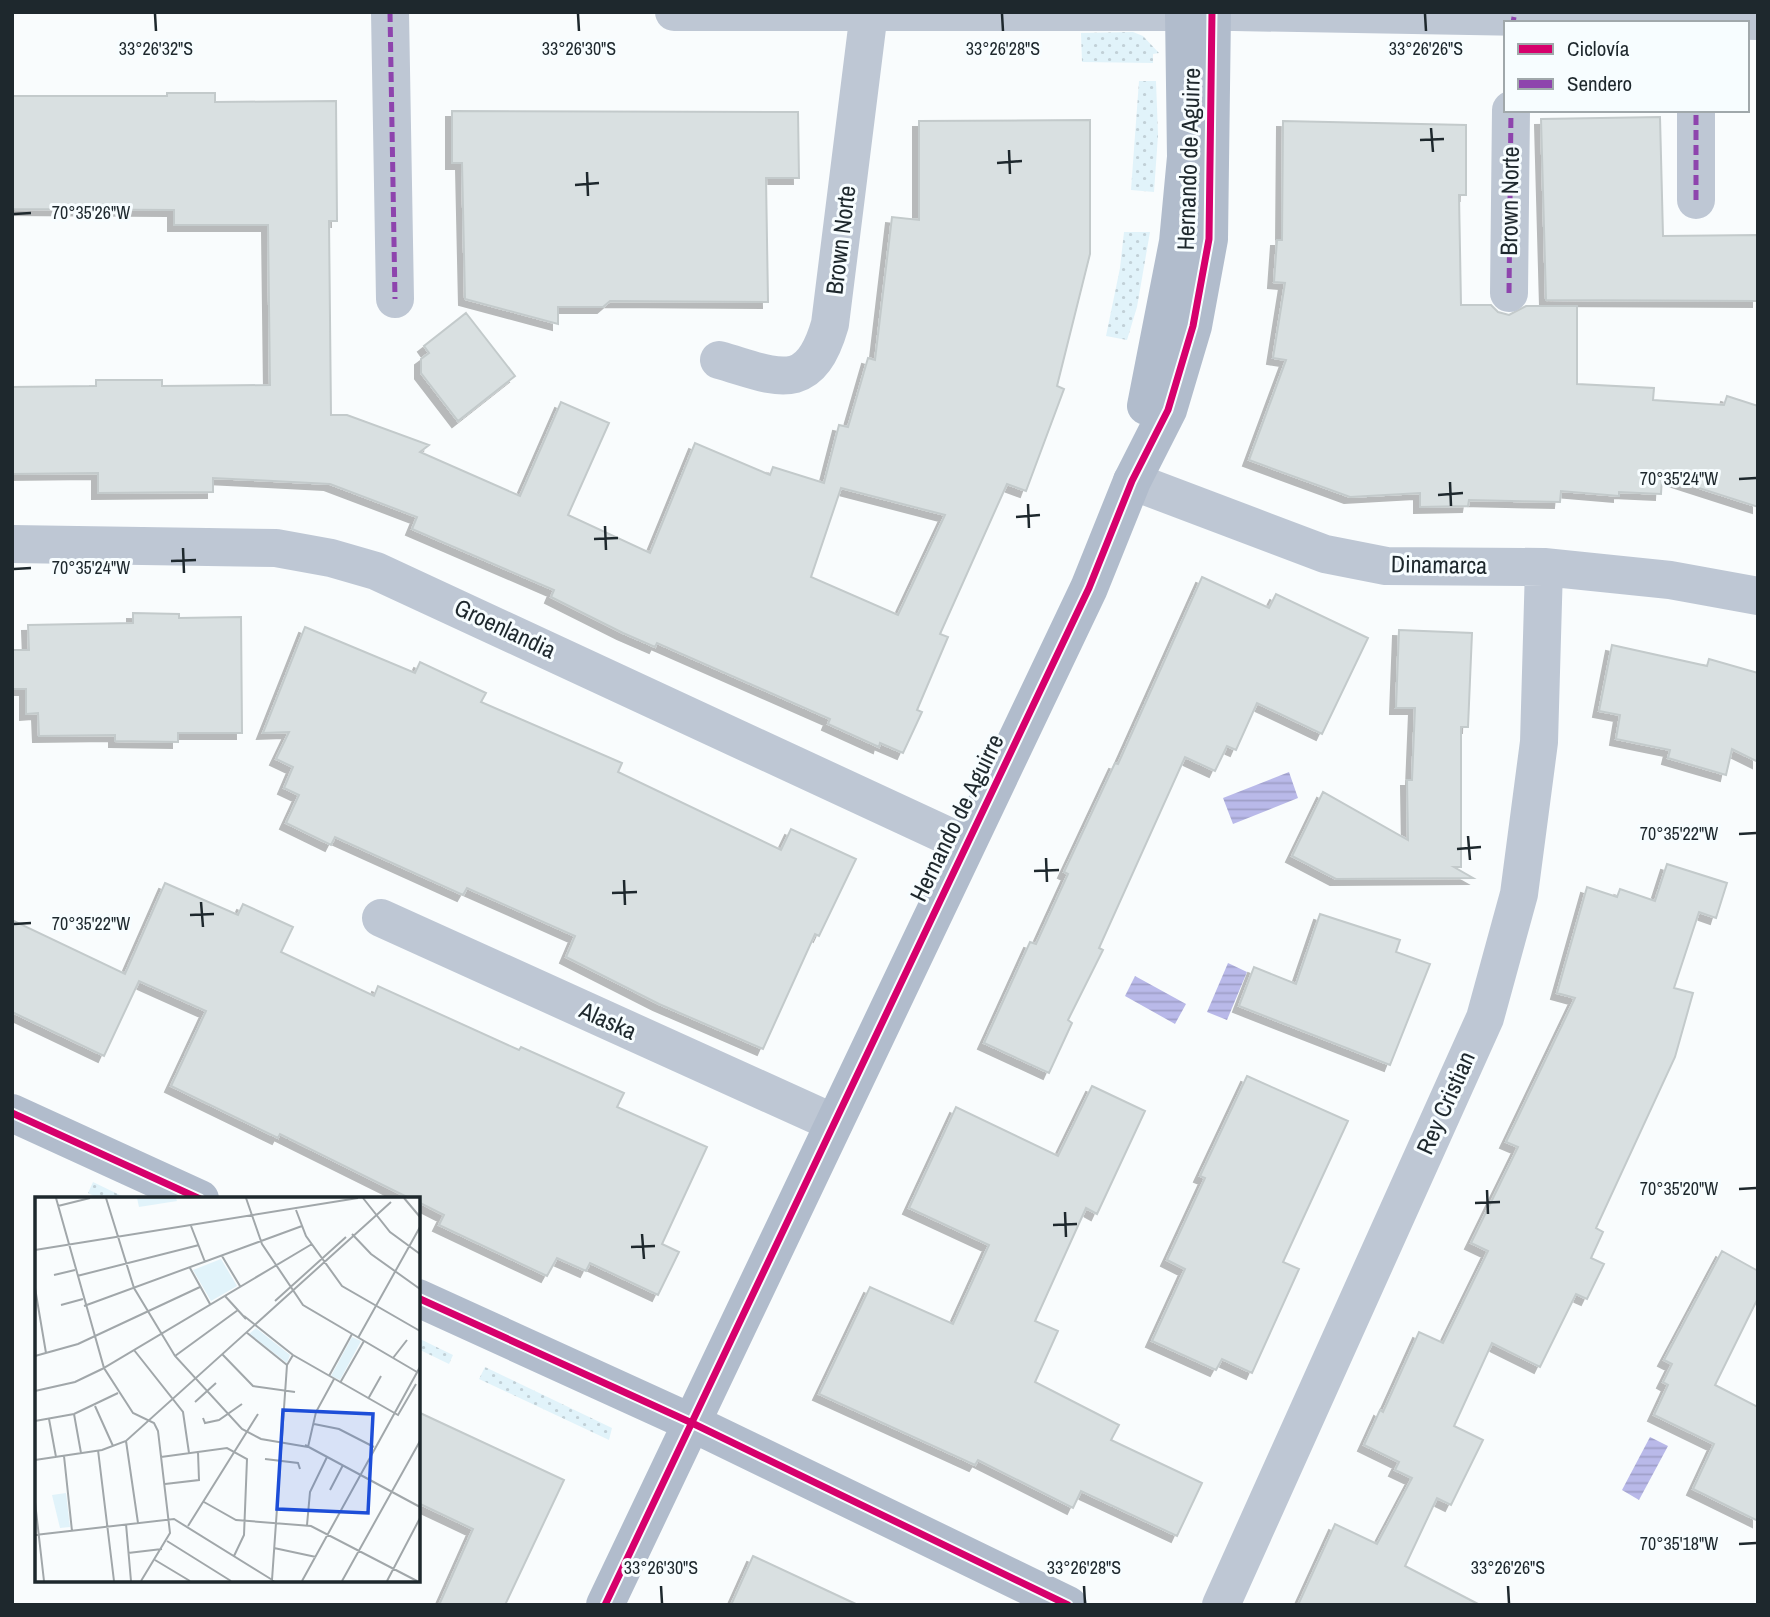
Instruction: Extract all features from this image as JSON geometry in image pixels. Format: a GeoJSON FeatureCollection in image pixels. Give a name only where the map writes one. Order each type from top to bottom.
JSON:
{"type":"FeatureCollection","features":[{"type":"Feature","properties":{"kind":"street"},"geometry":{"type":"LineString","coordinates":[[390,12],[395,299]]}},
{"type":"Feature","properties":{"kind":"street"},"geometry":{"type":"LineString","coordinates":[[674,12],[1212,12],[1513,20],[1758,21]]}},
{"type":"Feature","properties":{"kind":"street","name":"Hernando de Aguirre"},"geometry":{"type":"LineString","coordinates":[[1132,481],[1178,242],[1185,157],[1184,12]]}},
{"type":"Feature","properties":{"kind":"street","name":"Hernando de Aguirre"},"geometry":{"type":"LineString","coordinates":[[605,1605],[1089,588],[1132,481],[1168,410],[1193,326],[1209,239],[1212,12]]}},
{"type":"Feature","properties":{"kind":"street","name":"Brown Norte"},"geometry":{"type":"LineString","coordinates":[[719,360],[782,377],[808,368],[823,346],[830,324],[869,13]]}},
{"type":"Feature","properties":{"kind":"street","name":"Brown Norte"},"geometry":{"type":"LineString","coordinates":[[1509,293],[1511,112]]}},
{"type":"Feature","properties":{"kind":"street"},"geometry":{"type":"LineString","coordinates":[[1696,112],[1696,201]]}},
{"type":"Feature","properties":{"kind":"street","name":"Dinamarca"},"geometry":{"type":"LineString","coordinates":[[1132,481],[1325,554],[1386,566],[1544,567],[1671,580],[1758,596]]}},
{"type":"Feature","properties":{"kind":"street","name":"Groenlandia"},"geometry":{"type":"LineString","coordinates":[[12,544],[276,548],[331,558],[376,571],[965,844]]}},
{"type":"Feature","properties":{"kind":"street","name":"Rey Cristian"},"geometry":{"type":"LineString","coordinates":[[1221,1605],[1485,1018],[1519,894],[1539,742],[1544,567]]}},
{"type":"Feature","properties":{"kind":"street","name":"Alaska"},"geometry":{"type":"LineString","coordinates":[[381,918],[834,1123]]}},
{"type":"Feature","properties":{"kind":"street"},"geometry":{"type":"LineString","coordinates":[[12,1113],[196,1197]]}},
{"type":"Feature","properties":{"kind":"street"},"geometry":{"type":"LineString","coordinates":[[420,1299],[691,1423],[1068,1605]]}},
{"type":"Feature","properties":{"kind":"shaded area"},"geometry":{"type":"Polygon","coordinates":[[[1133,32],[1143,36],[1159,53],[1153,54],[1153,63],[1082,62],[1081,33],[1133,32]]]}},
{"type":"Feature","properties":{"kind":"shaded area"},"geometry":{"type":"Polygon","coordinates":[[[1139,81],[1156,81],[1158,135],[1154,192],[1131,190],[1139,81]]]}},
{"type":"Feature","properties":{"kind":"shaded area"},"geometry":{"type":"Polygon","coordinates":[[[1124,232],[1150,232],[1137,307],[1127,340],[1106,336],[1120,268],[1124,232]]]}},
{"type":"Feature","properties":{"kind":"shaded area"},"geometry":{"type":"Polygon","coordinates":[[[93,1182],[124,1197],[96,1197],[88,1193],[93,1182]]]}},
{"type":"Feature","properties":{"kind":"shaded area"},"geometry":{"type":"Polygon","coordinates":[[[420,1339],[453,1355],[449,1364],[420,1350],[420,1339]]]}},
{"type":"Feature","properties":{"kind":"shaded area"},"geometry":{"type":"Polygon","coordinates":[[[485,1367],[612,1428],[609,1440],[479,1379],[485,1367]]]}},
{"type":"Feature","properties":{"kind":"water"},"geometry":{"type":"Polygon","coordinates":[[[1289,772],[1298,798],[1233,824],[1223,798],[1289,772]]]}},
{"type":"Feature","properties":{"kind":"water"},"geometry":{"type":"Polygon","coordinates":[[[1228,963],[1247,972],[1227,1020],[1207,1012],[1228,963]]]}},
{"type":"Feature","properties":{"kind":"water"},"geometry":{"type":"Polygon","coordinates":[[[1135,976],[1186,1004],[1175,1024],[1125,996],[1135,976]]]}},
{"type":"Feature","properties":{"kind":"water"},"geometry":{"type":"Polygon","coordinates":[[[1650,1437],[1668,1446],[1639,1500],[1622,1490],[1650,1437]]]}},
{"type":"Feature","properties":{"kind":"building"},"geometry":{"type":"Polygon","coordinates":[[[167,93],[215,93],[215,102],[336,101],[337,221],[329,221],[331,415],[347,415],[429,445],[420,452],[520,496],[561,402],[609,423],[568,515],[650,553],[695,443],[770,475],[773,467],[824,483],[839,425],[848,427],[868,358],[875,360],[892,217],[919,220],[919,121],[1090,120],[1090,254],[1057,386],[1064,389],[1026,491],[1007,484],[940,634],[948,637],[917,710],[922,712],[903,753],[880,743],[879,747],[828,724],[830,719],[657,643],[655,647],[623,633],[551,597],[554,590],[412,529],[417,517],[330,484],[213,478],[213,492],[98,493],[98,473],[12,474],[12,387],[96,386],[96,380],[162,380],[162,386],[270,385],[268,225],[174,225],[174,210],[12,209],[12,96],[167,96],[167,93]],[[841,488],[811,577],[898,615],[945,515],[841,488]]]}},
{"type":"Feature","properties":{"kind":"building"},"geometry":{"type":"Polygon","coordinates":[[[452,111],[798,112],[799,178],[766,178],[768,302],[610,301],[603,307],[558,307],[558,324],[465,299],[462,163],[452,163],[452,111]]]}},
{"type":"Feature","properties":{"kind":"building"},"geometry":{"type":"Polygon","coordinates":[[[1660,117],[1663,236],[1758,235],[1758,301],[1546,300],[1541,119],[1660,117]]]}},
{"type":"Feature","properties":{"kind":"building"},"geometry":{"type":"Polygon","coordinates":[[[1283,121],[1466,125],[1466,195],[1459,195],[1461,305],[1491,305],[1498,312],[1509,315],[1526,306],[1577,306],[1577,384],[1654,388],[1653,400],[1724,405],[1727,396],[1758,406],[1758,507],[1662,476],[1661,494],[1619,492],[1619,496],[1561,491],[1560,502],[1469,500],[1468,506],[1420,507],[1420,493],[1350,497],[1249,460],[1286,360],[1273,358],[1285,283],[1274,282],[1277,240],[1282,240],[1283,121]]]}},
{"type":"Feature","properties":{"kind":"building"},"geometry":{"type":"Polygon","coordinates":[[[466,313],[515,376],[458,421],[421,373],[421,359],[429,353],[424,346],[466,313]]]}},
{"type":"Feature","properties":{"kind":"building"},"geometry":{"type":"Polygon","coordinates":[[[1202,577],[1269,608],[1276,594],[1368,638],[1322,734],[1257,703],[1236,750],[1227,746],[1215,771],[1185,757],[1099,948],[1103,950],[1068,1020],[1072,1023],[1049,1073],[984,1043],[1030,942],[1036,944],[1068,874],[1064,872],[1115,763],[1118,764],[1202,577]]]}},
{"type":"Feature","properties":{"kind":"building"},"geometry":{"type":"Polygon","coordinates":[[[133,613],[179,614],[179,618],[241,617],[242,733],[178,733],[178,742],[115,741],[115,735],[39,736],[38,713],[26,714],[26,689],[12,689],[12,650],[29,650],[28,625],[133,623],[133,613]]]}},
{"type":"Feature","properties":{"kind":"building"},"geometry":{"type":"Polygon","coordinates":[[[305,627],[415,673],[420,662],[486,693],[481,702],[622,763],[618,772],[781,850],[791,829],[856,859],[819,936],[815,934],[763,1049],[659,1004],[566,957],[575,936],[467,888],[463,895],[335,837],[331,845],[286,823],[299,795],[284,788],[293,767],[276,759],[289,732],[263,733],[305,627]]]}},
{"type":"Feature","properties":{"kind":"building"},"geometry":{"type":"Polygon","coordinates":[[[1399,630],[1472,633],[1468,727],[1461,727],[1461,867],[1454,867],[1473,878],[1336,879],[1292,856],[1323,792],[1408,840],[1407,780],[1412,780],[1415,708],[1396,708],[1399,630]]]}},
{"type":"Feature","properties":{"kind":"building"},"geometry":{"type":"Polygon","coordinates":[[[1612,645],[1707,666],[1709,659],[1758,673],[1758,762],[1732,749],[1726,775],[1668,758],[1670,750],[1616,739],[1620,715],[1599,711],[1612,645]]]}},
{"type":"Feature","properties":{"kind":"building"},"geometry":{"type":"Polygon","coordinates":[[[1667,864],[1727,883],[1716,918],[1699,912],[1674,988],[1693,993],[1675,1057],[1596,1228],[1603,1232],[1591,1258],[1604,1264],[1587,1299],[1576,1294],[1540,1367],[1492,1343],[1454,1426],[1483,1440],[1451,1505],[1437,1498],[1405,1566],[1480,1605],[1298,1605],[1335,1524],[1377,1544],[1412,1478],[1395,1470],[1399,1462],[1364,1445],[1380,1410],[1383,1412],[1419,1332],[1443,1343],[1488,1251],[1471,1243],[1518,1147],[1506,1142],[1575,998],[1557,993],[1587,887],[1617,897],[1620,889],[1655,901],[1667,864]]]}},
{"type":"Feature","properties":{"kind":"building"},"geometry":{"type":"Polygon","coordinates":[[[165,883],[238,915],[243,904],[293,927],[281,952],[374,996],[378,986],[519,1050],[521,1047],[624,1093],[617,1107],[707,1147],[662,1244],[679,1252],[658,1295],[590,1263],[586,1271],[557,1258],[547,1276],[439,1225],[444,1215],[420,1203],[420,1197],[407,1197],[280,1134],[278,1138],[171,1086],[206,1011],[139,981],[104,1056],[12,1012],[12,920],[125,974],[165,883]]]}},
{"type":"Feature","properties":{"kind":"building"},"geometry":{"type":"Polygon","coordinates":[[[1320,914],[1400,940],[1396,952],[1430,964],[1390,1065],[1239,1006],[1254,967],[1296,984],[1320,914]]]}},
{"type":"Feature","properties":{"kind":"building"},"geometry":{"type":"Polygon","coordinates":[[[1247,1076],[1348,1121],[1283,1262],[1299,1269],[1252,1373],[1222,1359],[1216,1370],[1152,1341],[1185,1269],[1167,1260],[1205,1178],[1200,1176],[1247,1076]]]}},
{"type":"Feature","properties":{"kind":"building"},"geometry":{"type":"Polygon","coordinates":[[[1092,1086],[1145,1111],[1097,1214],[1086,1208],[1035,1321],[1058,1331],[1035,1382],[1119,1425],[1111,1440],[1202,1483],[1177,1536],[1081,1491],[1073,1508],[978,1460],[975,1465],[819,1394],[870,1287],[953,1324],[989,1245],[909,1208],[956,1107],[1058,1156],[1092,1086]]]}},
{"type":"Feature","properties":{"kind":"building"},"geometry":{"type":"Polygon","coordinates":[[[1722,1251],[1758,1271],[1758,1298],[1715,1385],[1758,1407],[1758,1521],[1693,1489],[1714,1444],[1654,1415],[1668,1385],[1663,1382],[1672,1364],[1664,1360],[1722,1251]]]}},
{"type":"Feature","properties":{"kind":"building"},"geometry":{"type":"Polygon","coordinates":[[[420,1413],[564,1480],[505,1605],[439,1605],[473,1529],[420,1504],[420,1413]]]}},
{"type":"Feature","properties":{"kind":"building"},"geometry":{"type":"Polygon","coordinates":[[[753,1556],[858,1605],[731,1605],[753,1556]]]}},
{"type":"Feature","properties":{"kind":"marked path"},"geometry":{"type":"LineString","coordinates":[[390,12],[395,299]]}},
{"type":"Feature","properties":{"kind":"marked path"},"geometry":{"type":"LineString","coordinates":[[1513,21],[1514,17]]}},
{"type":"Feature","properties":{"kind":"marked path"},"geometry":{"type":"LineString","coordinates":[[1509,293],[1511,112]]}},
{"type":"Feature","properties":{"kind":"marked path"},"geometry":{"type":"LineString","coordinates":[[1696,112],[1696,200]]}},
{"type":"Feature","properties":{"kind":"cycle path"},"geometry":{"type":"LineString","coordinates":[[605,1605],[1089,588],[1132,481],[1168,410],[1193,326],[1209,239],[1212,12]]}},
{"type":"Feature","properties":{"kind":"cycle path"},"geometry":{"type":"LineString","coordinates":[[12,1113],[196,1197]]}},
{"type":"Feature","properties":{"kind":"cycle path"},"geometry":{"type":"LineString","coordinates":[[420,1299],[692,1423],[1068,1605]]}}]}
